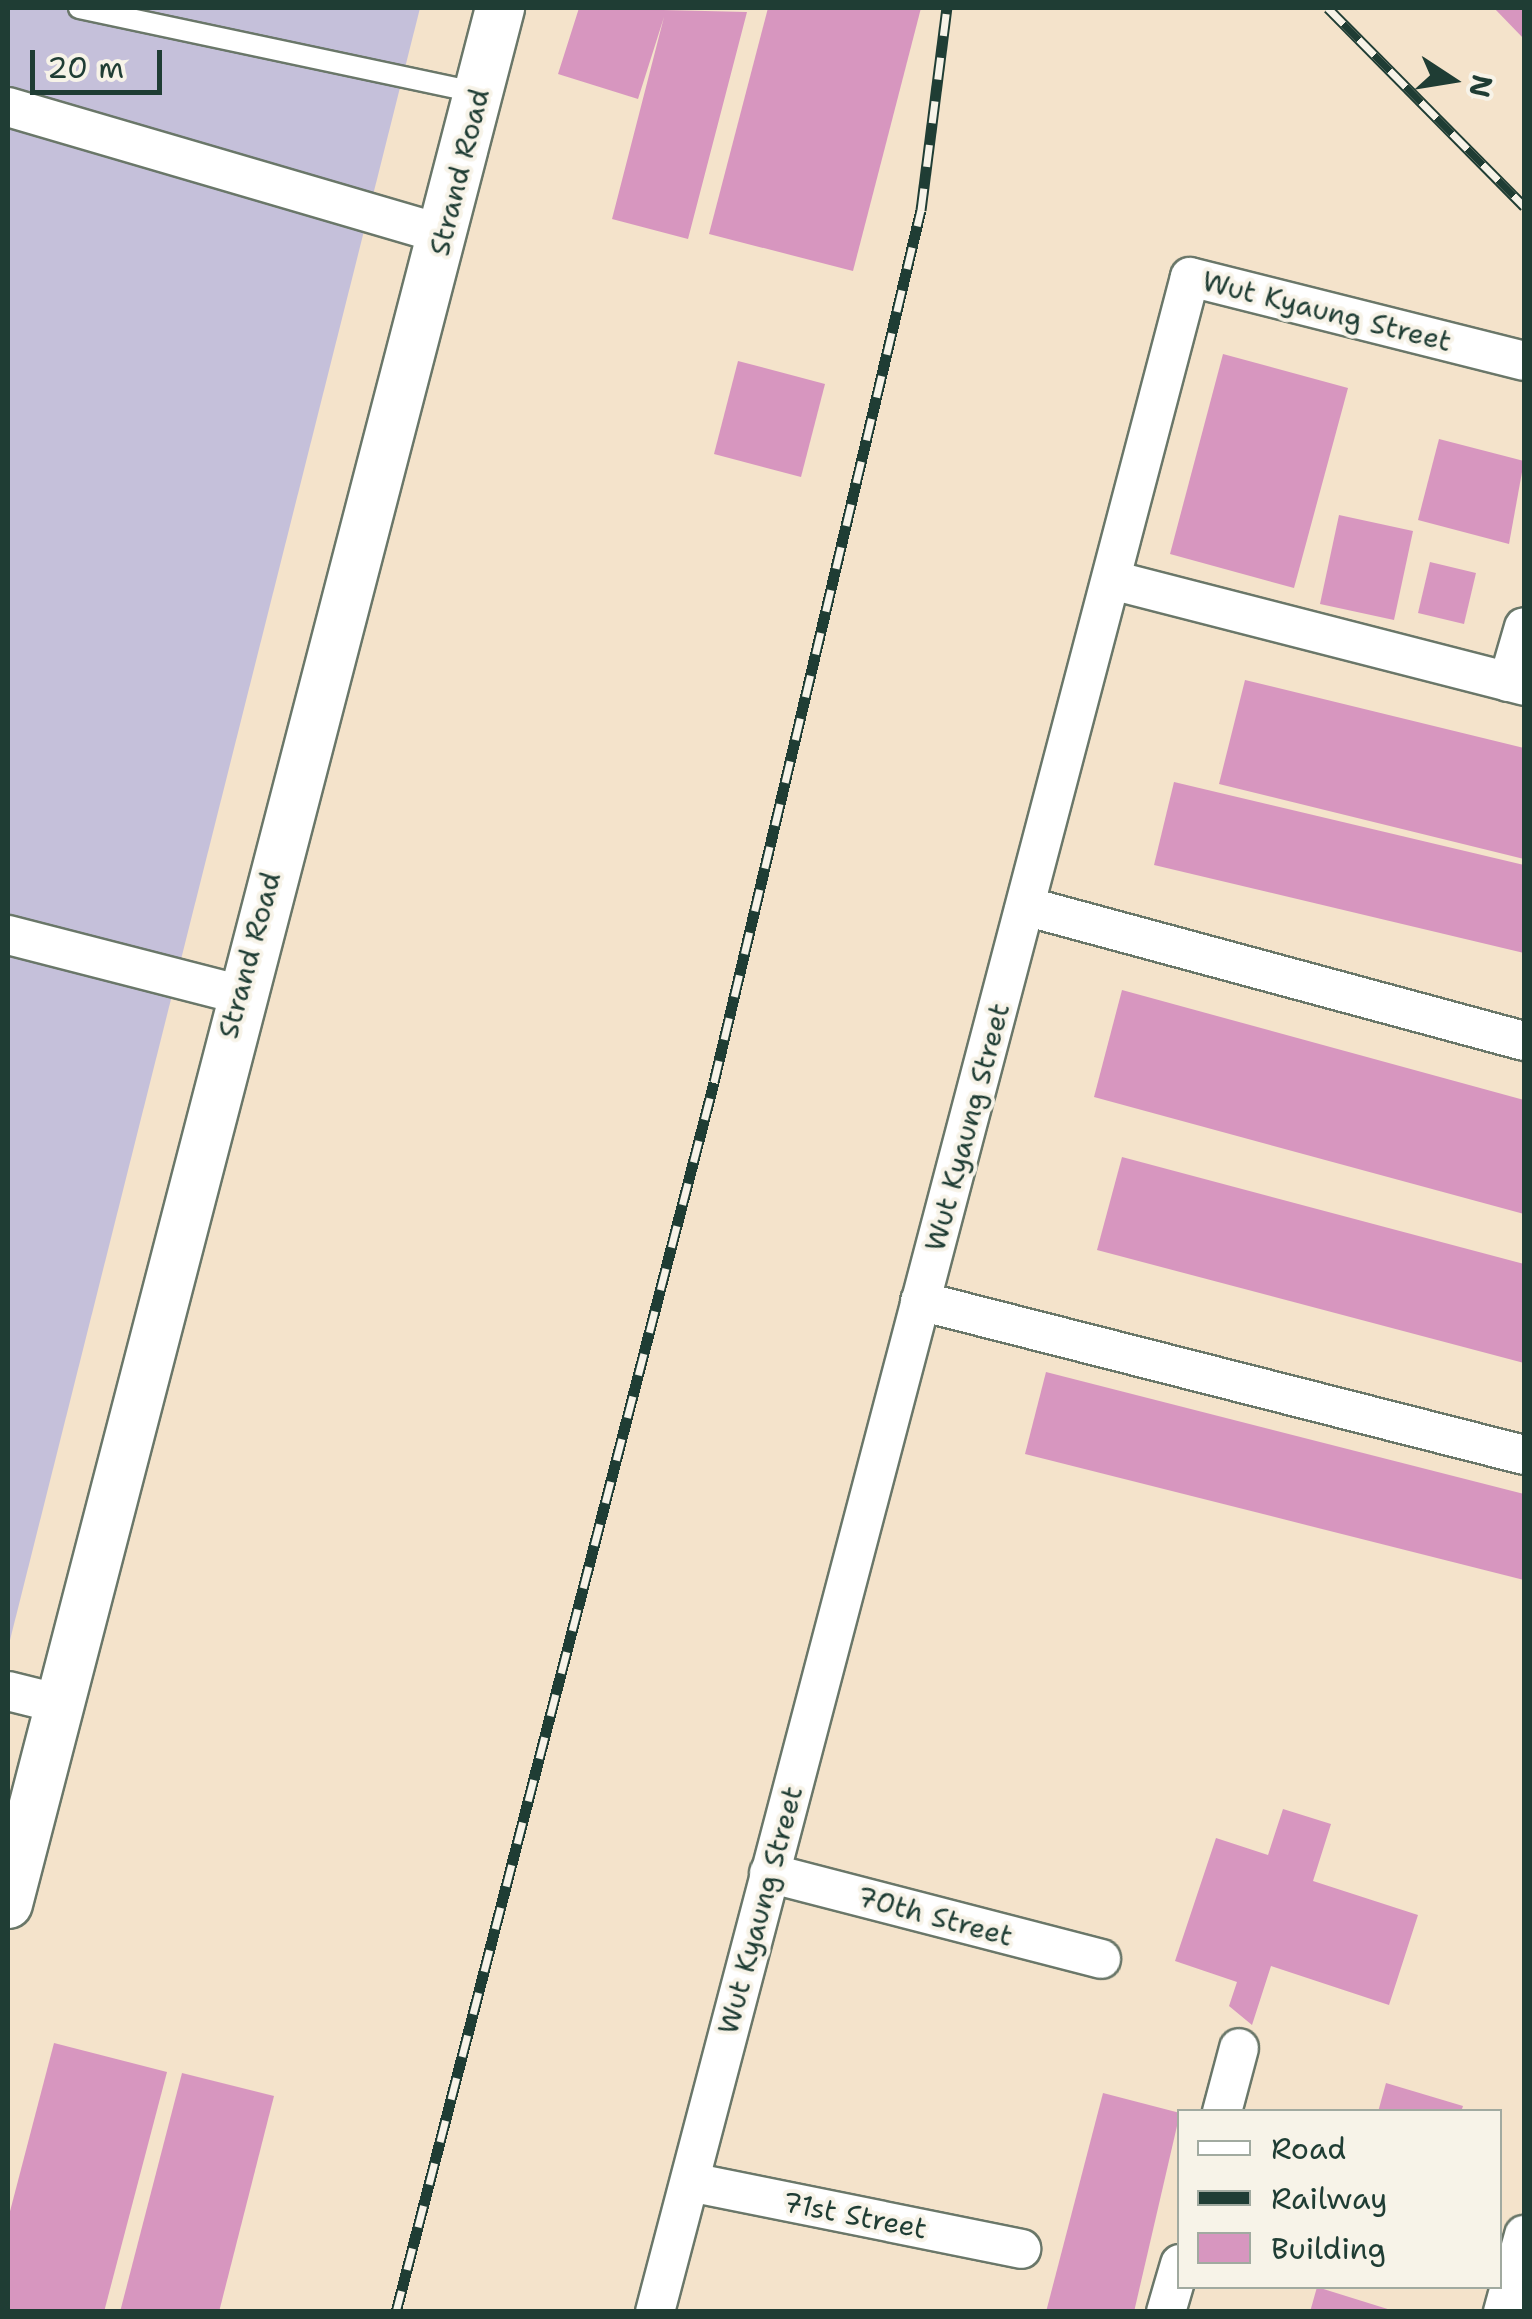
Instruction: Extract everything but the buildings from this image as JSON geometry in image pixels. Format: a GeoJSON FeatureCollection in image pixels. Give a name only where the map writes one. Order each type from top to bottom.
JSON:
{"type":"FeatureCollection","features":[{"type":"Feature","properties":{"kind":"street","name":"Strand Road"},"geometry":{"type":"LineString","coordinates":[[470,92],[478,8]]}},
{"type":"Feature","properties":{"kind":"street","name":"Strand Road"},"geometry":{"type":"LineString","coordinates":[[8,1904],[230,993],[470,92],[500,8]]}},
{"type":"Feature","properties":{"kind":"street"},"geometry":{"type":"LineString","coordinates":[[8,107],[435,232]]}},
{"type":"Feature","properties":{"kind":"street","name":"Wut Kyaung Street"},"geometry":{"type":"LineString","coordinates":[[655,2312],[1190,277],[1524,361]]}},
{"type":"Feature","properties":{"kind":"street"},"geometry":{"type":"LineString","coordinates":[[1112,580],[1516,684],[1524,627]]}},
{"type":"Feature","properties":{"kind":"street"},"geometry":{"type":"LineString","coordinates":[[1025,906],[1524,1040]]}},
{"type":"Feature","properties":{"kind":"street"},"geometry":{"type":"LineString","coordinates":[[8,936],[230,993]]}},
{"type":"Feature","properties":{"kind":"street","name":"Strand Road"},"geometry":{"type":"LineString","coordinates":[[8,1813],[22,1694],[230,993]]}},
{"type":"Feature","properties":{"kind":"street"},"geometry":{"type":"LineString","coordinates":[[920,1301],[1524,1455]]}},
{"type":"Feature","properties":{"kind":"street","name":"70th Street"},"geometry":{"type":"LineString","coordinates":[[769,1873],[1101,1959]]}},
{"type":"Feature","properties":{"kind":"street"},"geometry":{"type":"LineString","coordinates":[[1223,2109],[1239,2048]]}},
{"type":"Feature","properties":{"kind":"street","name":"71st Street"},"geometry":{"type":"LineString","coordinates":[[690,2182],[1021,2249]]}},
{"type":"Feature","properties":{"kind":"street"},"geometry":{"type":"LineString","coordinates":[[1503,2312],[1524,2235]]}},
{"type":"Feature","properties":{"kind":"street"},"geometry":{"type":"LineString","coordinates":[[1166,2312],[1177,2274]]}},
{"type":"Feature","properties":{"kind":"lane"},"geometry":{"type":"LineString","coordinates":[[79,8],[470,92]]}},
{"type":"Feature","properties":{"kind":"shaded area"},"geometry":{"type":"Polygon","coordinates":[[[8,8],[420,8],[8,1648],[8,8]]]}},
{"type":"Feature","properties":{"kind":"railway"},"geometry":{"type":"LineString","coordinates":[[396,2312],[714,1082],[921,210],[947,8]]}},
{"type":"Feature","properties":{"kind":"railway"},"geometry":{"type":"LineString","coordinates":[[1328,8],[1524,206]]}}]}
